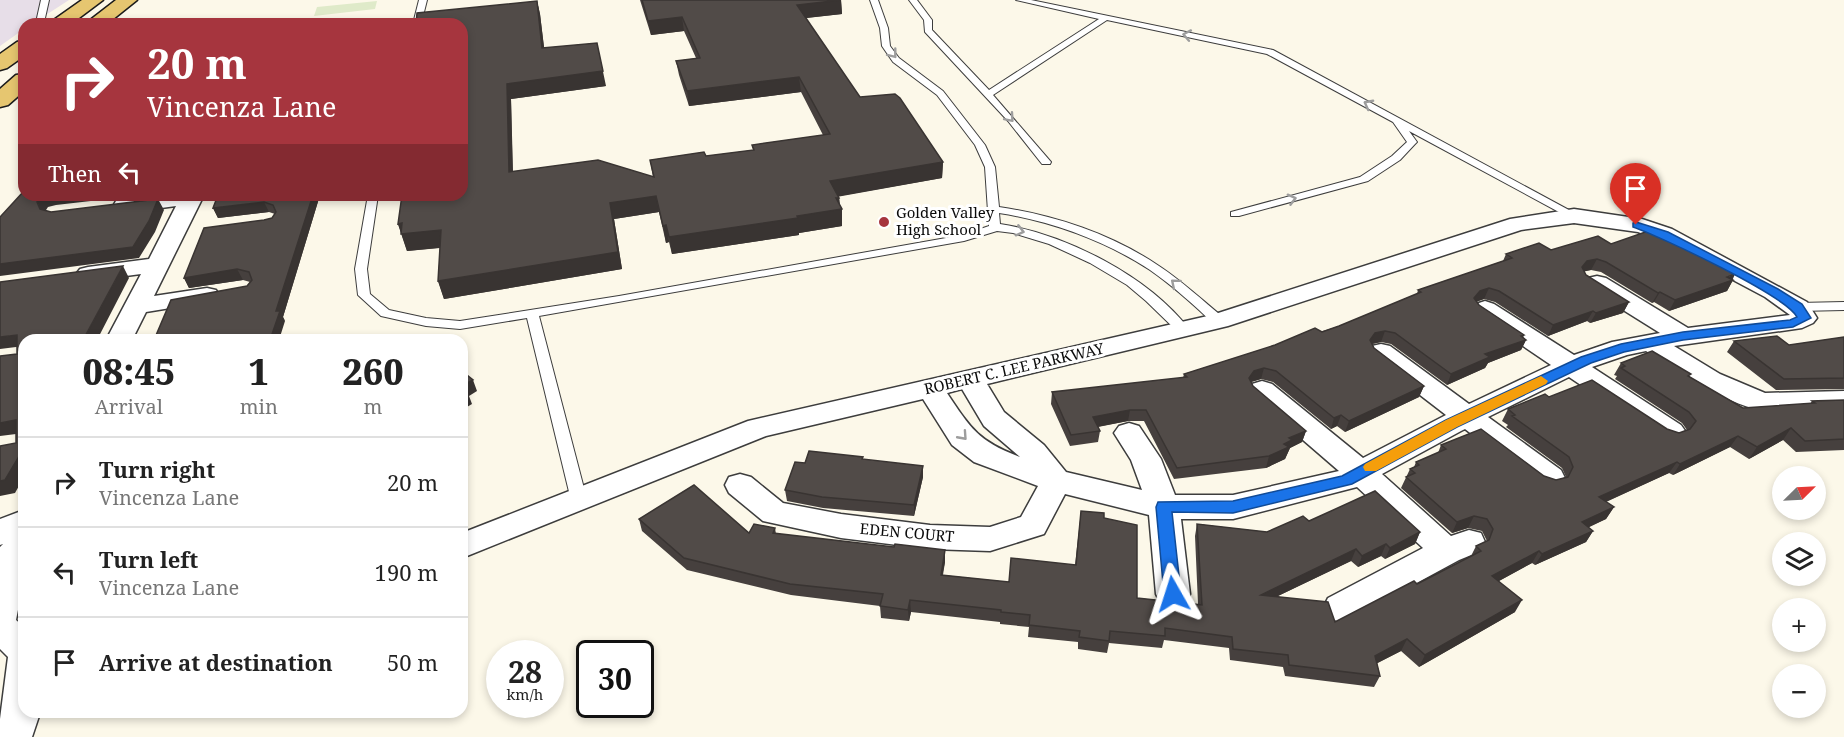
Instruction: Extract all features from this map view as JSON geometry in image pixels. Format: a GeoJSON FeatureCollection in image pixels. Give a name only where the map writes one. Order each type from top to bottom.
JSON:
{"type":"FeatureCollection","features":[{"type":"Feature","properties":{"kind":"main road"},"geometry":{"type":"LineString","coordinates":[[67,18],[94,0]]}},
{"type":"Feature","properties":{"kind":"main road"},"geometry":{"type":"LineString","coordinates":[[103,18],[128,0]]}},
{"type":"Feature","properties":{"kind":"main road"},"geometry":{"type":"LineString","coordinates":[[0,64],[18,50]]}},
{"type":"Feature","properties":{"kind":"main road"},"geometry":{"type":"LineString","coordinates":[[0,100],[18,85]]}},
{"type":"Feature","properties":{"kind":"street"},"geometry":{"type":"LineString","coordinates":[[102,209],[157,201]]}},
{"type":"Feature","properties":{"kind":"street"},"geometry":{"type":"LineString","coordinates":[[122,334],[158,265],[186,231],[191,201]]}},
{"type":"Feature","properties":{"kind":"street","name":"ROBERT C. LEE PARKWAY"},"geometry":{"type":"LineString","coordinates":[[468,544],[758,428],[1219,321],[1518,224],[1574,216],[1642,226],[1664,234],[1798,307]]}},
{"type":"Feature","properties":{"kind":"street"},"geometry":{"type":"LineString","coordinates":[[64,276],[158,265]]}},
{"type":"Feature","properties":{"kind":"street"},"geometry":{"type":"LineString","coordinates":[[1591,279],[1683,336]]}},
{"type":"Feature","properties":{"kind":"street"},"geometry":{"type":"LineString","coordinates":[[137,306],[231,291]]}},
{"type":"Feature","properties":{"kind":"street"},"geometry":{"type":"LineString","coordinates":[[930,388],[962,438],[985,455],[1056,480],[1164,507],[1233,507],[1346,480],[1468,416],[1572,366],[1621,348],[1683,336],[1793,323],[1804,318],[1798,307]]}},
{"type":"Feature","properties":{"kind":"street"},"geometry":{"type":"LineString","coordinates":[[1485,309],[1671,432]]}},
{"type":"Feature","properties":{"kind":"street"},"geometry":{"type":"LineString","coordinates":[[1651,343],[1710,380],[1762,402],[1844,400]]}},
{"type":"Feature","properties":{"kind":"street"},"geometry":{"type":"LineString","coordinates":[[1381,352],[1550,478]]}},
{"type":"Feature","properties":{"kind":"street"},"geometry":{"type":"LineString","coordinates":[[970,379],[994,418],[1034,452],[1056,480]]}},
{"type":"Feature","properties":{"kind":"street"},"geometry":{"type":"LineString","coordinates":[[1262,390],[1361,472],[1458,547],[1340,608]]}},
{"type":"Feature","properties":{"kind":"street"},"geometry":{"type":"LineString","coordinates":[[1129,433],[1146,459],[1164,507],[1173,594]]}},
{"type":"Feature","properties":{"kind":"street","name":"EDEN COURT"},"geometry":{"type":"LineString","coordinates":[[740,485],[774,513],[841,526],[919,536],[990,539],[1033,526],[1056,480]]}},
{"type":"Feature","properties":{"kind":"street"},"geometry":{"type":"LineString","coordinates":[[0,533],[18,525]]}},
{"type":"Feature","properties":{"kind":"street"},"geometry":{"type":"LineString","coordinates":[[0,618],[11,556],[18,549]]}},
{"type":"Feature","properties":{"kind":"street"},"geometry":{"type":"LineString","coordinates":[[0,627],[18,644]]}},
{"type":"Feature","properties":{"kind":"street"},"geometry":{"type":"LineString","coordinates":[[16,722],[18,706]]}},
{"type":"Feature","properties":{"kind":"lane"},"geometry":{"type":"LineString","coordinates":[[40,18],[45,0]]}},
{"type":"Feature","properties":{"kind":"lane"},"geometry":{"type":"LineString","coordinates":[[418,18],[423,0]]}},
{"type":"Feature","properties":{"kind":"lane"},"geometry":{"type":"LineString","coordinates":[[874,0],[884,27],[886,46],[896,60],[940,93],[980,145],[990,167],[995,227]]}},
{"type":"Feature","properties":{"kind":"lane"},"geometry":{"type":"LineString","coordinates":[[913,0],[928,20],[928,30],[988,94],[1046,162]]}},
{"type":"Feature","properties":{"kind":"lane"},"geometry":{"type":"LineString","coordinates":[[1020,0],[1270,52],[1574,216]]}},
{"type":"Feature","properties":{"kind":"lane"},"geometry":{"type":"LineString","coordinates":[[988,94],[1104,19]]}},
{"type":"Feature","properties":{"kind":"lane"},"geometry":{"type":"LineString","coordinates":[[1394,118],[1412,142]]}},
{"type":"Feature","properties":{"kind":"lane"},"geometry":{"type":"LineString","coordinates":[[1235,214],[1364,179],[1395,158],[1412,142],[1428,143],[1456,151]]}},
{"type":"Feature","properties":{"kind":"lane"},"geometry":{"type":"LineString","coordinates":[[371,201],[361,269],[364,295],[385,313],[426,322],[460,325],[532,315],[964,238],[995,227],[1017,228],[1115,271],[1147,294],[1183,329]]}},
{"type":"Feature","properties":{"kind":"lane"},"geometry":{"type":"LineString","coordinates":[[993,209],[1041,217],[1133,255],[1169,278],[1219,321]]}},
{"type":"Feature","properties":{"kind":"lane"},"geometry":{"type":"LineString","coordinates":[[1798,307],[1844,306]]}},
{"type":"Feature","properties":{"kind":"lane"},"geometry":{"type":"LineString","coordinates":[[532,315],[579,500]]}},
{"type":"Feature","properties":{"kind":"shaded area"},"geometry":{"type":"Polygon","coordinates":[[[0,0],[69,0],[41,18],[18,18],[18,33],[0,46],[0,0]]]}},
{"type":"Feature","properties":{"kind":"green space"},"geometry":{"type":"Polygon","coordinates":[[[377,1],[375,9],[314,16],[317,7],[377,1]]]}},
{"type":"Feature","properties":{"kind":"building"},"geometry":{"type":"Polygon","coordinates":[[[642,0],[841,0],[797,5],[860,97],[895,94],[943,162],[830,181],[842,209],[797,216],[798,218],[669,237],[666,225],[663,226],[656,196],[610,203],[618,252],[438,281],[441,230],[401,234],[402,223],[398,224],[401,201],[468,201],[468,18],[417,18],[417,13],[537,1],[542,48],[597,43],[603,71],[507,84],[509,172],[598,160],[654,177],[650,160],[704,152],[706,156],[754,150],[752,145],[830,134],[799,77],[687,91],[676,61],[700,58],[682,17],[648,21],[642,0]]]}},
{"type":"Feature","properties":{"kind":"building"},"geometry":{"type":"Polygon","coordinates":[[[18,198],[18,201],[38,201],[40,209],[51,212],[157,201],[149,221],[133,247],[0,264],[0,217],[18,198]]]}},
{"type":"Feature","properties":{"kind":"building"},"geometry":{"type":"Polygon","coordinates":[[[216,201],[311,201],[276,311],[280,311],[272,334],[157,334],[171,300],[247,286],[252,280],[249,272],[237,269],[184,278],[204,228],[264,220],[272,218],[276,212],[273,205],[264,202],[213,208],[216,201]]]}},
{"type":"Feature","properties":{"kind":"building"},"geometry":{"type":"Polygon","coordinates":[[[1651,230],[1735,274],[1727,277],[1733,280],[1675,300],[1658,293],[1606,262],[1597,259],[1587,261],[1582,267],[1586,275],[1629,302],[1596,313],[1593,311],[1553,325],[1499,291],[1489,288],[1480,291],[1474,298],[1479,305],[1524,335],[1521,336],[1526,340],[1485,354],[1490,357],[1451,374],[1395,333],[1385,331],[1375,333],[1370,340],[1374,348],[1424,386],[1349,421],[1341,415],[1334,418],[1276,371],[1264,368],[1254,371],[1249,378],[1253,386],[1306,431],[1289,438],[1292,440],[1284,444],[1289,447],[1269,456],[1177,468],[1146,410],[1130,410],[1093,417],[1100,431],[1071,435],[1052,392],[1187,377],[1184,374],[1275,345],[1315,328],[1322,332],[1339,326],[1421,292],[1418,290],[1512,258],[1506,254],[1539,243],[1551,250],[1598,236],[1611,244],[1651,230]]]}},
{"type":"Feature","properties":{"kind":"building"},"geometry":{"type":"Polygon","coordinates":[[[123,266],[86,334],[18,334],[18,458],[5,480],[0,481],[0,446],[16,443],[16,420],[0,423],[0,356],[17,354],[17,335],[0,337],[0,282],[123,266]]]}},
{"type":"Feature","properties":{"kind":"building"},"geometry":{"type":"Polygon","coordinates":[[[1777,336],[1789,345],[1844,337],[1844,378],[1784,379],[1734,341],[1777,336]]]}},
{"type":"Feature","properties":{"kind":"building"},"geometry":{"type":"Polygon","coordinates":[[[1652,351],[1691,374],[1688,376],[1743,408],[1844,400],[1844,439],[1805,441],[1791,428],[1757,447],[1738,436],[1680,464],[1677,462],[1599,497],[1614,507],[1582,522],[1593,531],[1542,554],[1539,551],[1492,576],[1522,600],[1425,655],[1407,639],[1375,656],[1380,676],[1289,665],[1288,655],[1233,649],[1232,637],[1165,628],[1165,636],[1110,631],[1109,641],[1079,637],[1080,631],[1029,625],[1030,615],[1001,612],[1001,610],[910,600],[908,610],[880,606],[883,594],[790,584],[684,558],[639,519],[694,485],[749,533],[754,524],[775,528],[773,533],[894,547],[895,544],[945,550],[941,575],[1009,582],[1011,558],[1076,565],[1081,511],[1104,513],[1104,518],[1137,525],[1137,598],[1202,605],[1197,524],[1267,532],[1303,516],[1309,521],[1375,491],[1420,532],[1390,548],[1386,544],[1362,556],[1356,549],[1261,595],[1328,602],[1335,622],[1414,581],[1417,584],[1481,551],[1476,546],[1489,540],[1493,529],[1487,519],[1474,516],[1457,522],[1406,477],[1415,473],[1410,469],[1419,465],[1416,462],[1446,449],[1441,445],[1481,429],[1544,476],[1556,480],[1568,477],[1573,467],[1569,457],[1512,416],[1515,415],[1508,409],[1545,394],[1549,397],[1592,380],[1667,429],[1679,433],[1690,429],[1696,421],[1689,412],[1621,368],[1625,366],[1621,363],[1652,351]]]}},
{"type":"Feature","properties":{"kind":"building"},"geometry":{"type":"Polygon","coordinates":[[[809,451],[923,466],[914,505],[822,497],[785,490],[795,462],[805,463],[809,451]]]}},
{"type":"Feature","properties":{"kind":"slow traffic"},"geometry":{"type":"LineString","coordinates":[[1370,467],[1541,381]]}},
{"type":"Feature","properties":{"kind":"place","name":"Golden Valley High School"},"geometry":{"type":"Point","coordinates":[884,222]}},
{"type":"Feature","properties":{"kind":"route"},"geometry":{"type":"LineString","coordinates":[[1173,594],[1164,507],[1233,507],[1346,480],[1452,424],[1586,360],[1621,348],[1683,336],[1793,323],[1804,318],[1798,307],[1774,292],[1664,234],[1636,225]]}}]}
